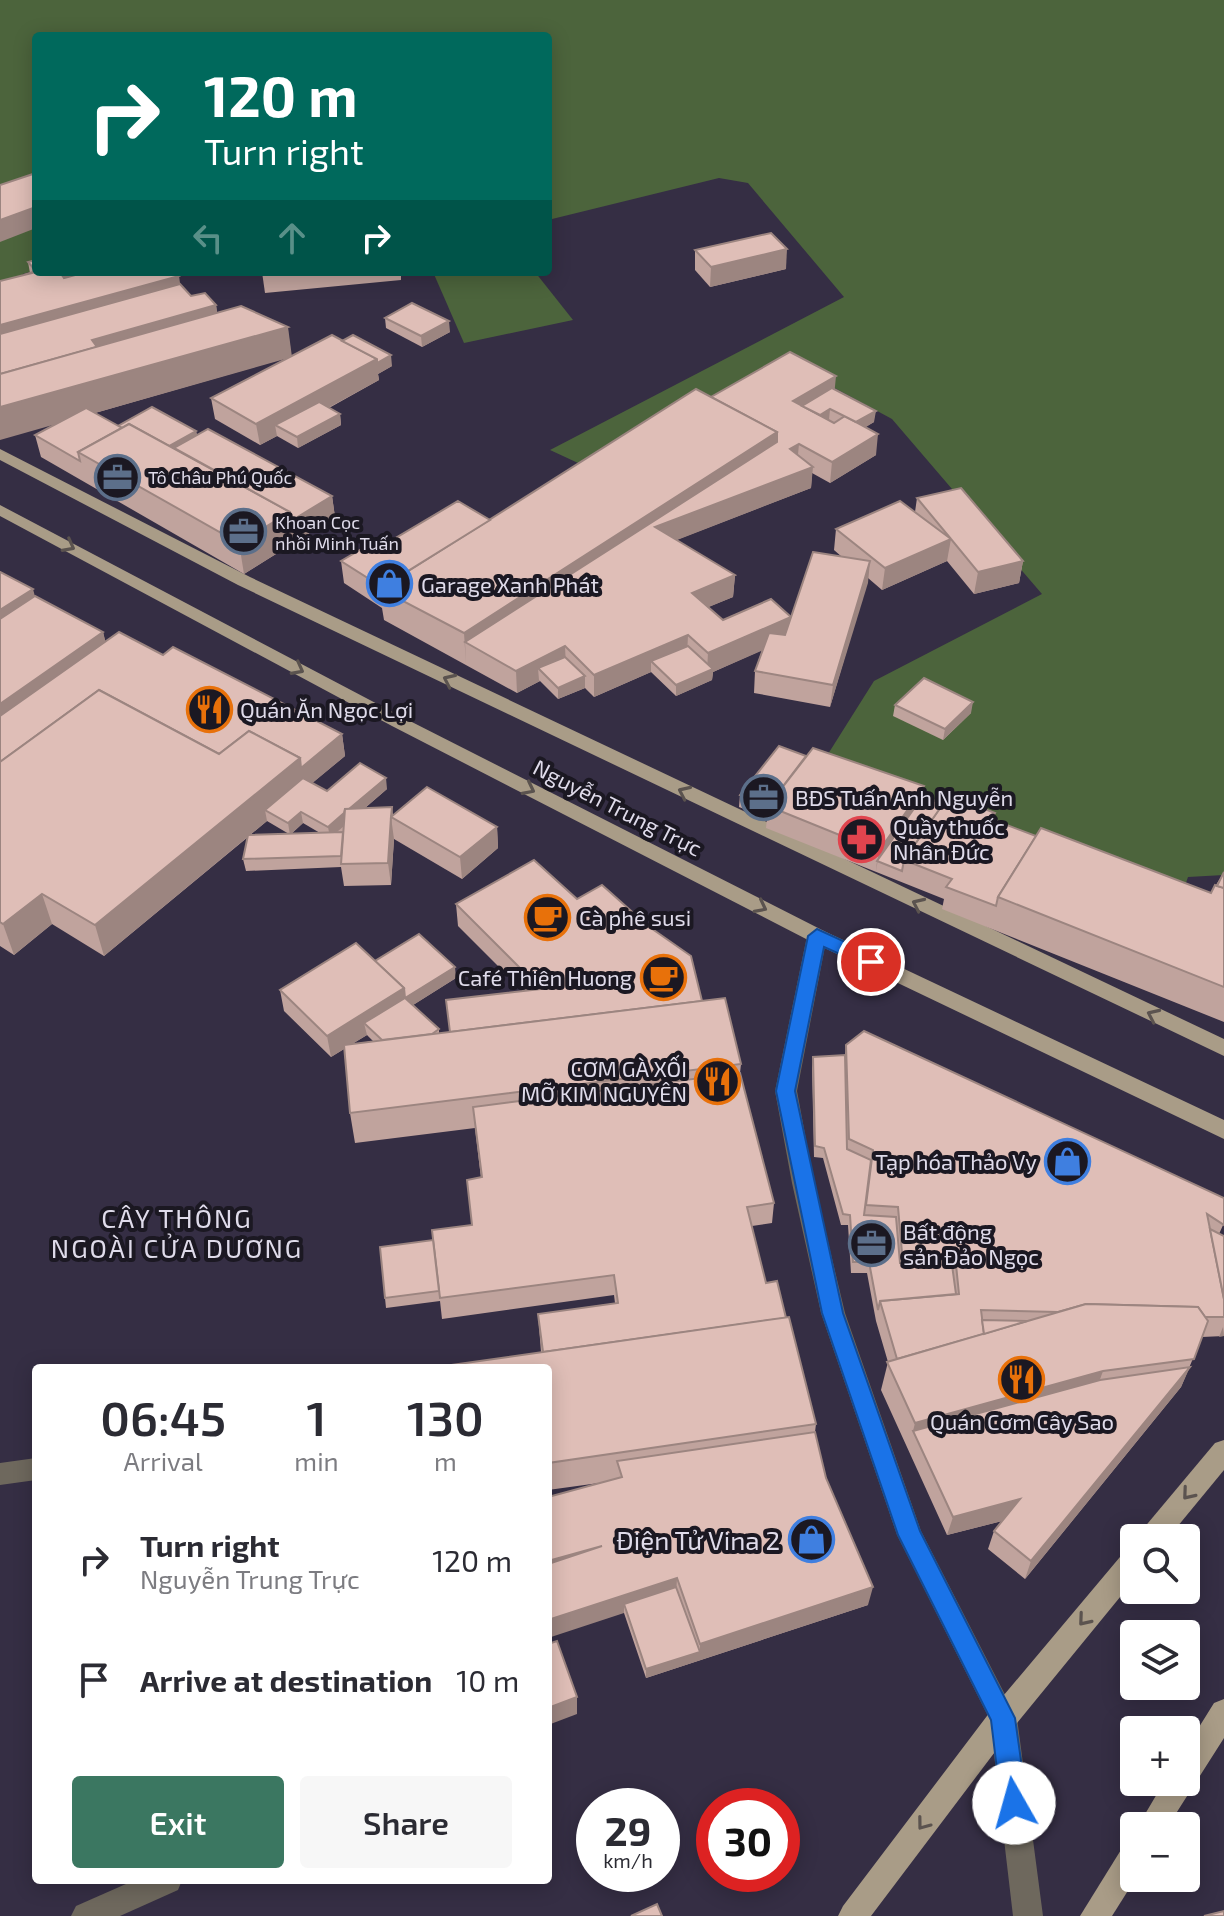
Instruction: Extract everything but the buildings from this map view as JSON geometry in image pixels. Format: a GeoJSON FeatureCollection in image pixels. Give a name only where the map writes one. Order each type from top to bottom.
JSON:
{"type":"FeatureCollection","features":[{"type":"Feature","properties":{"kind":"main road","name":"Nguyễn Trung Trực"},"geometry":{"type":"LineString","coordinates":[[0,454],[258,588],[1224,1048]]}},
{"type":"Feature","properties":{"kind":"main road","name":"Nguyễn Trung Trực"},"geometry":{"type":"LineString","coordinates":[[0,510],[398,722],[817,936],[1224,1130]]}},
{"type":"Feature","properties":{"kind":"main road"},"geometry":{"type":"LineString","coordinates":[[1164,1524],[1224,1451]]}},
{"type":"Feature","properties":{"kind":"main road"},"geometry":{"type":"LineString","coordinates":[[853,1916],[1003,1718],[1120,1577]]}},
{"type":"Feature","properties":{"kind":"main road"},"geometry":{"type":"LineString","coordinates":[[1200,1751],[1224,1713]]}},
{"type":"Feature","properties":{"kind":"main road"},"geometry":{"type":"LineString","coordinates":[[1095,1916],[1120,1877]]}},
{"type":"Feature","properties":{"kind":"street"},"geometry":{"type":"LineString","coordinates":[[817,936],[786,1091],[833,1313],[910,1535],[1003,1718],[1028,1916]]}},
{"type":"Feature","properties":{"kind":"street"},"geometry":{"type":"LineString","coordinates":[[0,1474],[32,1470]]}},
{"type":"Feature","properties":{"kind":"street"},"geometry":{"type":"LineString","coordinates":[[86,1916],[159,1884]]}},
{"type":"Feature","properties":{"kind":"green space"},"geometry":{"type":"Polygon","coordinates":[[[0,0],[1224,0],[1224,875],[1188,877],[1180,900],[823,762],[874,681],[1042,594],[892,419],[794,366],[591,469],[550,450],[844,297],[748,183],[719,178],[552,219],[552,32],[32,32],[32,271],[23,274],[17,281],[0,282],[0,0]]]}},
{"type":"Feature","properties":{"kind":"green space"},"geometry":{"type":"Polygon","coordinates":[[[435,276],[538,276],[573,320],[464,343],[435,276]]]}},
{"type":"Feature","properties":{"kind":"place","name":"Tô Châu Phú Quốc"},"geometry":{"type":"Point","coordinates":[117,477]}},
{"type":"Feature","properties":{"kind":"place","name":"Khoan Cọc nhồi Minh Tuấn"},"geometry":{"type":"Point","coordinates":[244,532]}},
{"type":"Feature","properties":{"kind":"place","name":"Garage Xanh Phát"},"geometry":{"type":"Point","coordinates":[390,584]}},
{"type":"Feature","properties":{"kind":"place","name":"Quán Ăn Ngọc Lợi"},"geometry":{"type":"Point","coordinates":[209,709]}},
{"type":"Feature","properties":{"kind":"place","name":"BĐS Tuấn Anh Nguyễn"},"geometry":{"type":"Point","coordinates":[764,797]}},
{"type":"Feature","properties":{"kind":"place","name":"Quầy thuốc Nhân Đức"},"geometry":{"type":"Point","coordinates":[862,839]}},
{"type":"Feature","properties":{"kind":"place","name":"Cà phê susi"},"geometry":{"type":"Point","coordinates":[548,917]}},
{"type":"Feature","properties":{"kind":"place","name":"Café Thiên Huong"},"geometry":{"type":"Point","coordinates":[663,977]}},
{"type":"Feature","properties":{"kind":"place","name":"CƠM GÀ XỐI MỠ KIM NGUYÊN"},"geometry":{"type":"Point","coordinates":[718,1081]}},
{"type":"Feature","properties":{"kind":"place","name":"Tạp hóa Thảo Vy"},"geometry":{"type":"Point","coordinates":[1068,1161]}},
{"type":"Feature","properties":{"kind":"place","name":"Bất động sản Đảo Ngọc"},"geometry":{"type":"Point","coordinates":[872,1244]}},
{"type":"Feature","properties":{"kind":"place","name":"Quán Cơm Cây Sao"},"geometry":{"type":"Point","coordinates":[1022,1380]}},
{"type":"Feature","properties":{"kind":"place","name":"Điện Tử Vina 2"},"geometry":{"type":"Point","coordinates":[811,1539]}},
{"type":"Feature","properties":{"kind":"district","name":"CÂY THÔNG NGOÀI CỬA DƯƠNG"},"geometry":{"type":"Point","coordinates":[177,1232]}},
{"type":"Feature","properties":{"kind":"route"},"geometry":{"type":"LineString","coordinates":[[871,962],[817,936],[786,1091],[803,1183],[833,1313],[910,1535],[1003,1718],[1014,1803]]}}]}
